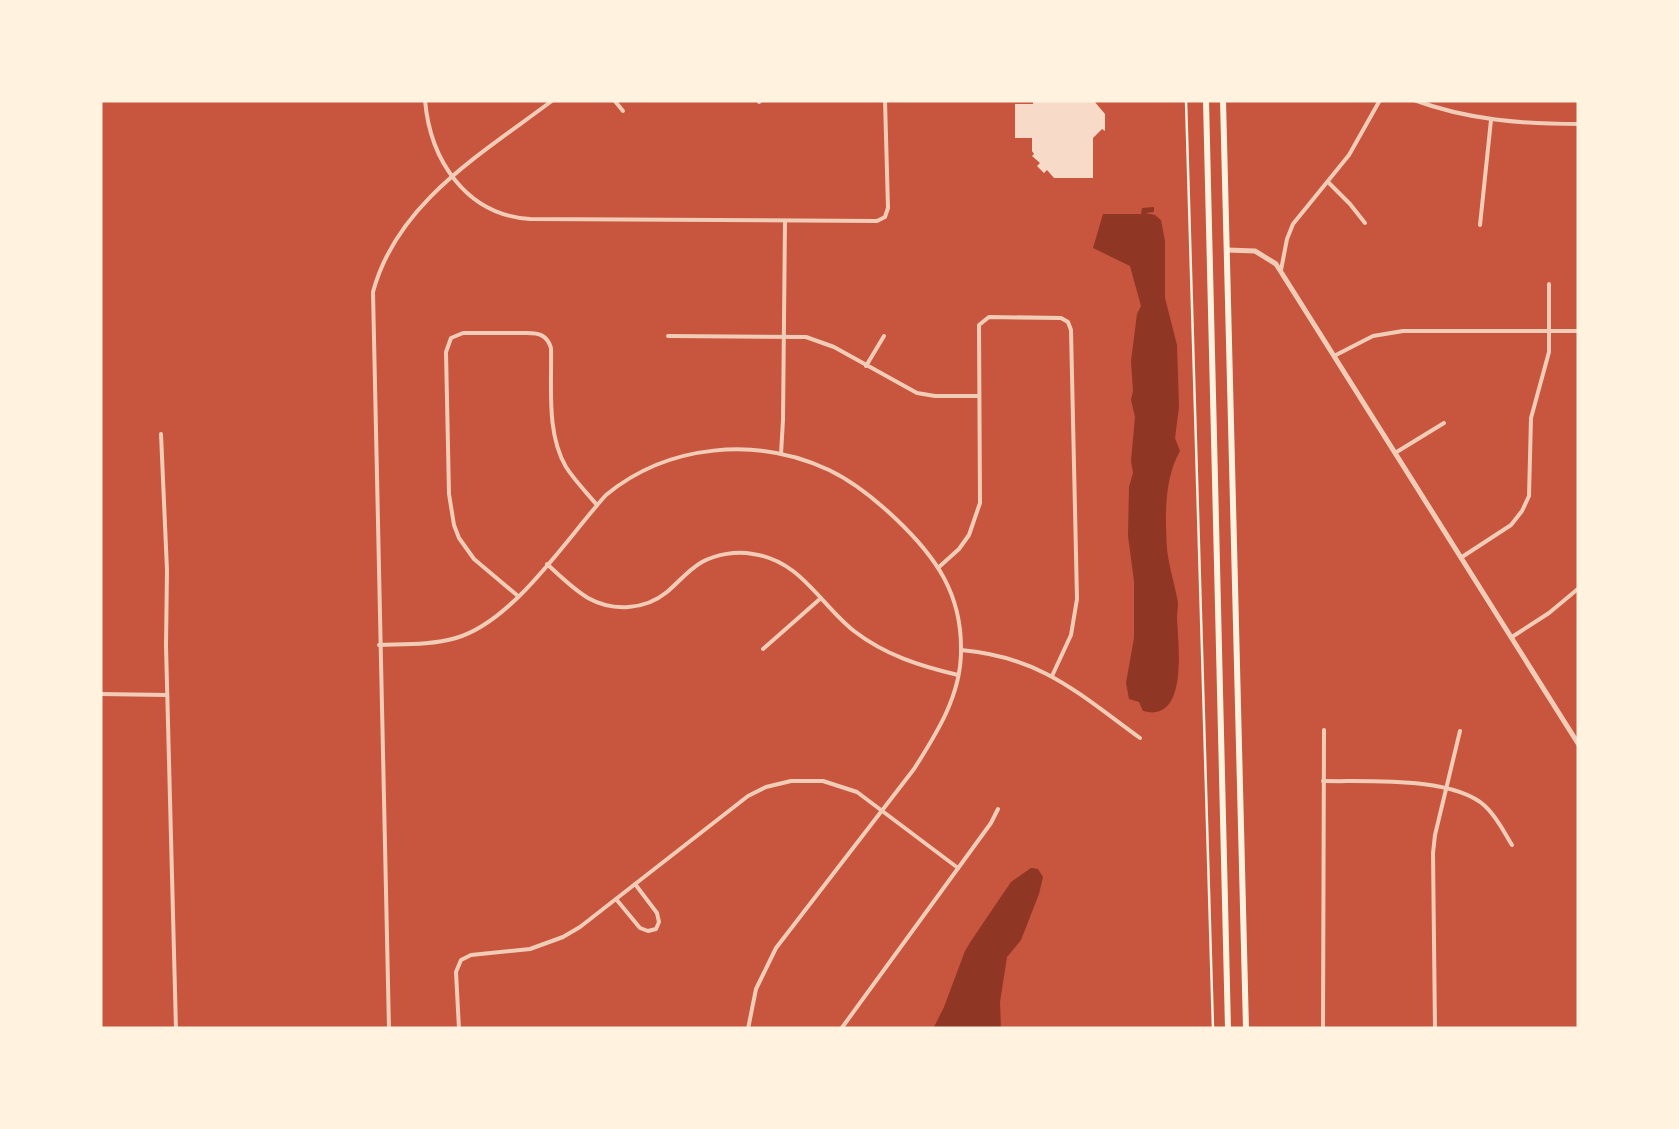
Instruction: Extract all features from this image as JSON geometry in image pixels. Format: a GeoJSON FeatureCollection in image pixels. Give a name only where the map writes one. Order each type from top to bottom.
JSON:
{"type":"FeatureCollection","features":[{"type":"Feature","properties":{"kind":"main road"},"geometry":{"type":"LineString","coordinates":[[1206,100],[1228,1029]]}},
{"type":"Feature","properties":{"kind":"main road"},"geometry":{"type":"LineString","coordinates":[[1223,100],[1246,1029]]}},
{"type":"Feature","properties":{"kind":"street"},"geometry":{"type":"LineString","coordinates":[[424,100],[436,146],[453,177],[467,195],[502,215],[522,219],[785,221],[877,221],[885,217],[888,208],[884,100]]}},
{"type":"Feature","properties":{"kind":"street"},"geometry":{"type":"LineString","coordinates":[[390,1029],[373,292],[383,262],[422,205],[553,100]]}},
{"type":"Feature","properties":{"kind":"street"},"geometry":{"type":"LineString","coordinates":[[614,100],[622,111]]}},
{"type":"Feature","properties":{"kind":"street"},"geometry":{"type":"LineString","coordinates":[[1281,270],[1293,224],[1349,155],[1380,100]]}},
{"type":"Feature","properties":{"kind":"street"},"geometry":{"type":"LineString","coordinates":[[1414,100],[1492,120],[1579,124]]}},
{"type":"Feature","properties":{"kind":"street"},"geometry":{"type":"LineString","coordinates":[[1480,225],[1492,120]]}},
{"type":"Feature","properties":{"kind":"street"},"geometry":{"type":"LineString","coordinates":[[1327,181],[1365,223]]}},
{"type":"Feature","properties":{"kind":"street"},"geometry":{"type":"LineString","coordinates":[[781,454],[785,221]]}},
{"type":"Feature","properties":{"kind":"street"},"geometry":{"type":"LineString","coordinates":[[1227,250],[1261,252],[1281,270],[1579,745]]}},
{"type":"Feature","properties":{"kind":"street"},"geometry":{"type":"LineString","coordinates":[[1462,557],[1511,525],[1526,502],[1530,488],[1531,418],[1547,363],[1550,284]]}},
{"type":"Feature","properties":{"kind":"street"},"geometry":{"type":"LineString","coordinates":[[939,567],[969,535],[978,512],[979,324],[994,316],[1056,317],[1068,322],[1072,330],[1077,599],[1071,635],[1052,676]]}},
{"type":"Feature","properties":{"kind":"street"},"geometry":{"type":"LineString","coordinates":[[1334,356],[1373,336],[1394,332],[1579,330]]}},
{"type":"Feature","properties":{"kind":"street"},"geometry":{"type":"LineString","coordinates":[[518,596],[467,550],[454,525],[446,352],[451,338],[463,332],[527,333],[540,334],[547,340],[551,348],[558,447],[567,468],[597,505]]}},
{"type":"Feature","properties":{"kind":"street"},"geometry":{"type":"LineString","coordinates":[[668,336],[784,336],[816,340],[917,393],[979,396]]}},
{"type":"Feature","properties":{"kind":"street"},"geometry":{"type":"LineString","coordinates":[[866,366],[884,336]]}},
{"type":"Feature","properties":{"kind":"street"},"geometry":{"type":"LineString","coordinates":[[1395,453],[1444,423]]}},
{"type":"Feature","properties":{"kind":"street"},"geometry":{"type":"LineString","coordinates":[[161,434],[176,1029]]}},
{"type":"Feature","properties":{"kind":"street"},"geometry":{"type":"LineString","coordinates":[[379,645],[431,644],[484,626],[499,616],[621,483],[667,459],[688,454],[723,450],[781,454],[830,471],[866,493],[914,536],[939,567],[954,604],[961,650],[950,703],[933,739],[883,810],[776,948],[756,989],[748,1029]]}},
{"type":"Feature","properties":{"kind":"street"},"geometry":{"type":"LineString","coordinates":[[546,564],[590,598],[626,608],[662,596],[703,562],[728,554],[766,556],[804,578],[854,631],[886,652],[958,675]]}},
{"type":"Feature","properties":{"kind":"street"},"geometry":{"type":"LineString","coordinates":[[1512,637],[1579,588]]}},
{"type":"Feature","properties":{"kind":"street"},"geometry":{"type":"LineString","coordinates":[[763,650],[821,598]]}},
{"type":"Feature","properties":{"kind":"street"},"geometry":{"type":"LineString","coordinates":[[961,650],[1009,657],[1052,676],[1140,738]]}},
{"type":"Feature","properties":{"kind":"street"},"geometry":{"type":"LineString","coordinates":[[100,694],[168,696]]}},
{"type":"Feature","properties":{"kind":"street"},"geometry":{"type":"LineString","coordinates":[[1570,730],[1579,724]]}},
{"type":"Feature","properties":{"kind":"street"},"geometry":{"type":"LineString","coordinates":[[1323,1029],[1324,730]]}},
{"type":"Feature","properties":{"kind":"street"},"geometry":{"type":"LineString","coordinates":[[1435,1029],[1434,853],[1460,731]]}},
{"type":"Feature","properties":{"kind":"street"},"geometry":{"type":"LineString","coordinates":[[460,1029],[456,972],[460,960],[471,955],[530,950],[555,940],[580,926],[732,808],[773,785],[800,780],[833,782],[857,792],[958,868]]}},
{"type":"Feature","properties":{"kind":"street"},"geometry":{"type":"LineString","coordinates":[[1324,782],[1395,782],[1466,795],[1493,815],[1512,845]]}},
{"type":"Feature","properties":{"kind":"street"},"geometry":{"type":"LineString","coordinates":[[842,1029],[998,809]]}},
{"type":"Feature","properties":{"kind":"street"},"geometry":{"type":"LineString","coordinates":[[616,898],[640,928],[656,929],[657,913],[635,884]]}},
{"type":"Feature","properties":{"kind":"path"},"geometry":{"type":"LineString","coordinates":[[1186,100],[1213,1029]]}},
{"type":"Feature","properties":{"kind":"shaded area"},"geometry":{"type":"Polygon","coordinates":[[[1154,207],[1154,212],[1145,213],[1161,220],[1165,241],[1165,298],[1177,345],[1179,407],[1175,438],[1180,451],[1171,473],[1166,511],[1167,549],[1178,603],[1178,679],[1168,705],[1158,712],[1143,711],[1139,702],[1129,699],[1126,683],[1134,638],[1134,581],[1128,536],[1135,417],[1131,361],[1141,306],[1130,266],[1093,248],[1103,214],[1141,214],[1142,208],[1154,207]]]}},
{"type":"Feature","properties":{"kind":"shaded area"},"geometry":{"type":"Polygon","coordinates":[[[1031,868],[1038,869],[1043,877],[1021,940],[1007,957],[1000,1002],[1001,1029],[933,1029],[971,941],[1011,882],[1031,868]]]}},
{"type":"Feature","properties":{"kind":"building"},"geometry":{"type":"Polygon","coordinates":[[[1094,101],[1105,114],[1105,131],[1102,129],[1093,138],[1093,178],[1054,178],[1047,170],[1044,173],[1032,156],[1032,138],[1015,138],[1015,104],[1094,101]]]}}]}
